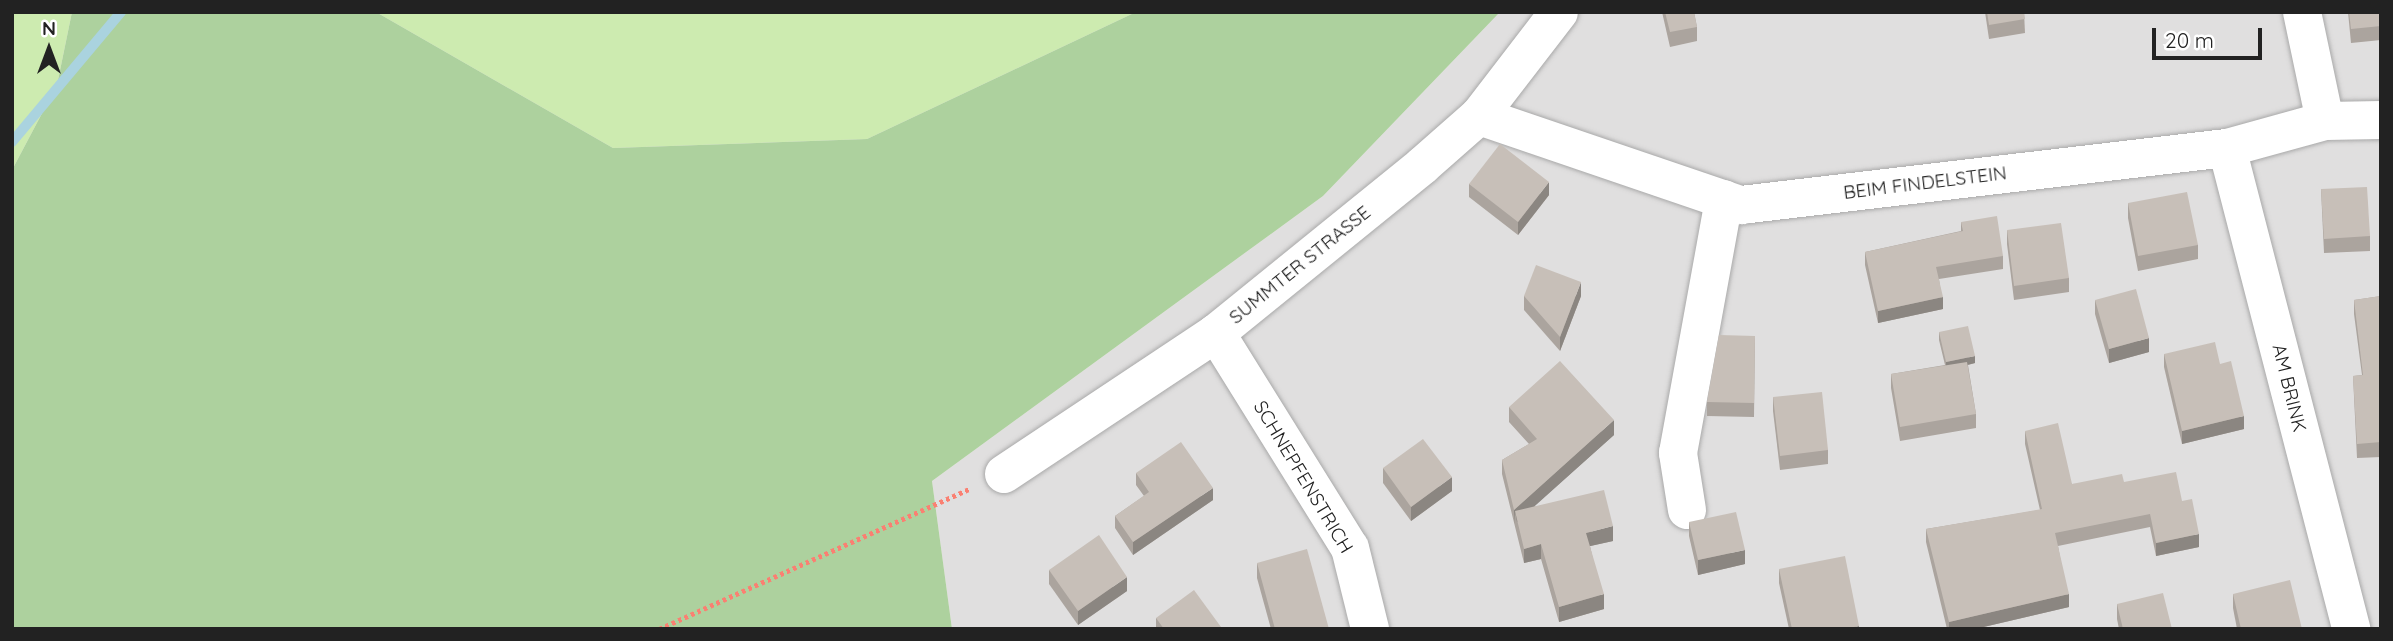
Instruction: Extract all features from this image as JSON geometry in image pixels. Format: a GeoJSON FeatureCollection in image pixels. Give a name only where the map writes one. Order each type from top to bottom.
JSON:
{"type":"FeatureCollection","features":[{"type":"Feature","properties":{"kind":"street","name":"SUMMTER STRASSE"},"geometry":{"type":"LineString","coordinates":[[1004,474],[1216,333],[1479,116],[1559,12]]}},
{"type":"Feature","properties":{"kind":"street"},"geometry":{"type":"LineString","coordinates":[[2302,12],[2325,121]]}},
{"type":"Feature","properties":{"kind":"street","name":"BEIM FINDELSTEIN"},"geometry":{"type":"LineString","coordinates":[[1479,116],[1741,205],[2227,148],[2325,121],[2381,120]]}},
{"type":"Feature","properties":{"kind":"street","name":"AM BRINK"},"geometry":{"type":"LineString","coordinates":[[2227,148],[2351,629]]}},
{"type":"Feature","properties":{"kind":"street"},"geometry":{"type":"LineString","coordinates":[[1687,510],[1678,453],[1724,199]]}},
{"type":"Feature","properties":{"kind":"street","name":"SCHNEPFENSTRICH"},"geometry":{"type":"LineString","coordinates":[[1216,333],[1350,548],[1370,629]]}},
{"type":"Feature","properties":{"kind":"path"},"geometry":{"type":"LineString","coordinates":[[659,629],[1004,474]]}},
{"type":"Feature","properties":{"kind":"shaded area"},"geometry":{"type":"Polygon","coordinates":[[[1500,12],[2381,12],[2381,629],[952,629],[932,481],[1323,196],[1500,12]]]}},
{"type":"Feature","properties":{"kind":"green space"},"geometry":{"type":"Polygon","coordinates":[[[12,12],[72,12],[57,85],[12,170],[12,12]]]}},
{"type":"Feature","properties":{"kind":"green space"},"geometry":{"type":"Polygon","coordinates":[[[72,12],[376,12],[613,148],[867,139],[1136,12],[1500,12],[1323,196],[932,481],[952,629],[12,629],[12,170],[57,85],[72,12]]]}},
{"type":"Feature","properties":{"kind":"green space"},"geometry":{"type":"Polygon","coordinates":[[[376,12],[1136,12],[867,139],[613,148],[376,12]]]}},
{"type":"Feature","properties":{"kind":"building"},"geometry":{"type":"Polygon","coordinates":[[[1665,12],[1694,12],[1697,27],[1670,32],[1665,12]]]}},
{"type":"Feature","properties":{"kind":"building"},"geometry":{"type":"Polygon","coordinates":[[[1987,12],[2024,12],[2025,19],[1989,25],[1987,12]]]}},
{"type":"Feature","properties":{"kind":"building"},"geometry":{"type":"Polygon","coordinates":[[[2349,12],[2381,12],[2381,26],[2351,29],[2349,12]]]}},
{"type":"Feature","properties":{"kind":"building"},"geometry":{"type":"Polygon","coordinates":[[[1500,144],[1549,182],[1518,222],[1469,184],[1500,144]]]}},
{"type":"Feature","properties":{"kind":"building"},"geometry":{"type":"Polygon","coordinates":[[[2367,187],[2370,236],[2324,239],[2321,189],[2367,187]]]}},
{"type":"Feature","properties":{"kind":"building"},"geometry":{"type":"Polygon","coordinates":[[[2187,192],[2198,245],[2138,256],[2128,203],[2187,192]]]}},
{"type":"Feature","properties":{"kind":"building"},"geometry":{"type":"Polygon","coordinates":[[[1997,216],[2003,256],[1936,267],[1943,297],[1878,311],[1865,252],[1963,231],[1961,222],[1997,216]]]}},
{"type":"Feature","properties":{"kind":"building"},"geometry":{"type":"Polygon","coordinates":[[[2061,223],[2069,278],[2014,286],[2007,230],[2061,223]]]}},
{"type":"Feature","properties":{"kind":"building"},"geometry":{"type":"Polygon","coordinates":[[[1536,265],[1581,282],[1560,337],[1524,296],[1536,265]]]}},
{"type":"Feature","properties":{"kind":"building"},"geometry":{"type":"Polygon","coordinates":[[[2136,289],[2149,338],[2109,349],[2095,300],[2136,289]]]}},
{"type":"Feature","properties":{"kind":"building"},"geometry":{"type":"Polygon","coordinates":[[[2381,296],[2381,442],[2357,444],[2353,376],[2363,375],[2354,300],[2381,296]]]}},
{"type":"Feature","properties":{"kind":"building"},"geometry":{"type":"Polygon","coordinates":[[[1968,326],[1975,356],[1946,362],[1939,332],[1968,326]]]}},
{"type":"Feature","properties":{"kind":"building"},"geometry":{"type":"Polygon","coordinates":[[[1719,335],[1755,336],[1754,403],[1707,402],[1719,335]]]}},
{"type":"Feature","properties":{"kind":"building"},"geometry":{"type":"Polygon","coordinates":[[[2215,342],[2220,364],[2231,361],[2244,416],[2182,431],[2164,354],[2215,342]]]}},
{"type":"Feature","properties":{"kind":"building"},"geometry":{"type":"Polygon","coordinates":[[[1560,361],[1614,420],[1514,510],[1502,460],[1537,439],[1509,407],[1560,361]]]}},
{"type":"Feature","properties":{"kind":"building"},"geometry":{"type":"Polygon","coordinates":[[[1967,362],[1976,414],[1900,427],[1891,374],[1967,362]]]}},
{"type":"Feature","properties":{"kind":"building"},"geometry":{"type":"Polygon","coordinates":[[[1822,392],[1828,450],[1780,456],[1773,397],[1822,392]]]}},
{"type":"Feature","properties":{"kind":"building"},"geometry":{"type":"Polygon","coordinates":[[[2058,423],[2072,484],[2122,474],[2124,482],[2176,472],[2182,501],[2192,499],[2199,534],[2156,543],[2150,514],[2055,533],[2069,594],[1949,622],[1926,529],[2042,509],[2025,431],[2058,423]]]}},
{"type":"Feature","properties":{"kind":"building"},"geometry":{"type":"Polygon","coordinates":[[[1423,439],[1452,477],[1411,507],[1383,468],[1423,439]]]}},
{"type":"Feature","properties":{"kind":"building"},"geometry":{"type":"Polygon","coordinates":[[[1181,442],[1213,488],[1133,542],[1115,516],[1149,492],[1136,473],[1181,442]]]}},
{"type":"Feature","properties":{"kind":"building"},"geometry":{"type":"Polygon","coordinates":[[[1604,490],[1613,526],[1586,533],[1604,594],[1559,607],[1541,544],[1524,549],[1515,511],[1604,490]]]}},
{"type":"Feature","properties":{"kind":"building"},"geometry":{"type":"Polygon","coordinates":[[[1736,512],[1745,550],[1698,560],[1689,522],[1736,512]]]}},
{"type":"Feature","properties":{"kind":"building"},"geometry":{"type":"Polygon","coordinates":[[[1099,535],[1127,577],[1078,611],[1049,570],[1099,535]]]}},
{"type":"Feature","properties":{"kind":"building"},"geometry":{"type":"Polygon","coordinates":[[[1307,549],[1329,629],[1275,629],[1257,563],[1307,549]]]}},
{"type":"Feature","properties":{"kind":"building"},"geometry":{"type":"Polygon","coordinates":[[[1845,556],[1859,626],[1844,629],[1792,629],[1779,569],[1845,556]]]}},
{"type":"Feature","properties":{"kind":"building"},"geometry":{"type":"Polygon","coordinates":[[[2290,580],[2302,629],[2241,629],[2233,594],[2290,580]]]}},
{"type":"Feature","properties":{"kind":"building"},"geometry":{"type":"Polygon","coordinates":[[[1194,590],[1221,627],[1164,629],[1156,618],[1194,590]]]}},
{"type":"Feature","properties":{"kind":"building"},"geometry":{"type":"Polygon","coordinates":[[[2163,593],[2172,629],[2123,629],[2117,604],[2163,593]]]}},
{"type":"Feature","properties":{"kind":"waterway"},"geometry":{"type":"LineString","coordinates":[[12,142],[121,12]]}}]}
